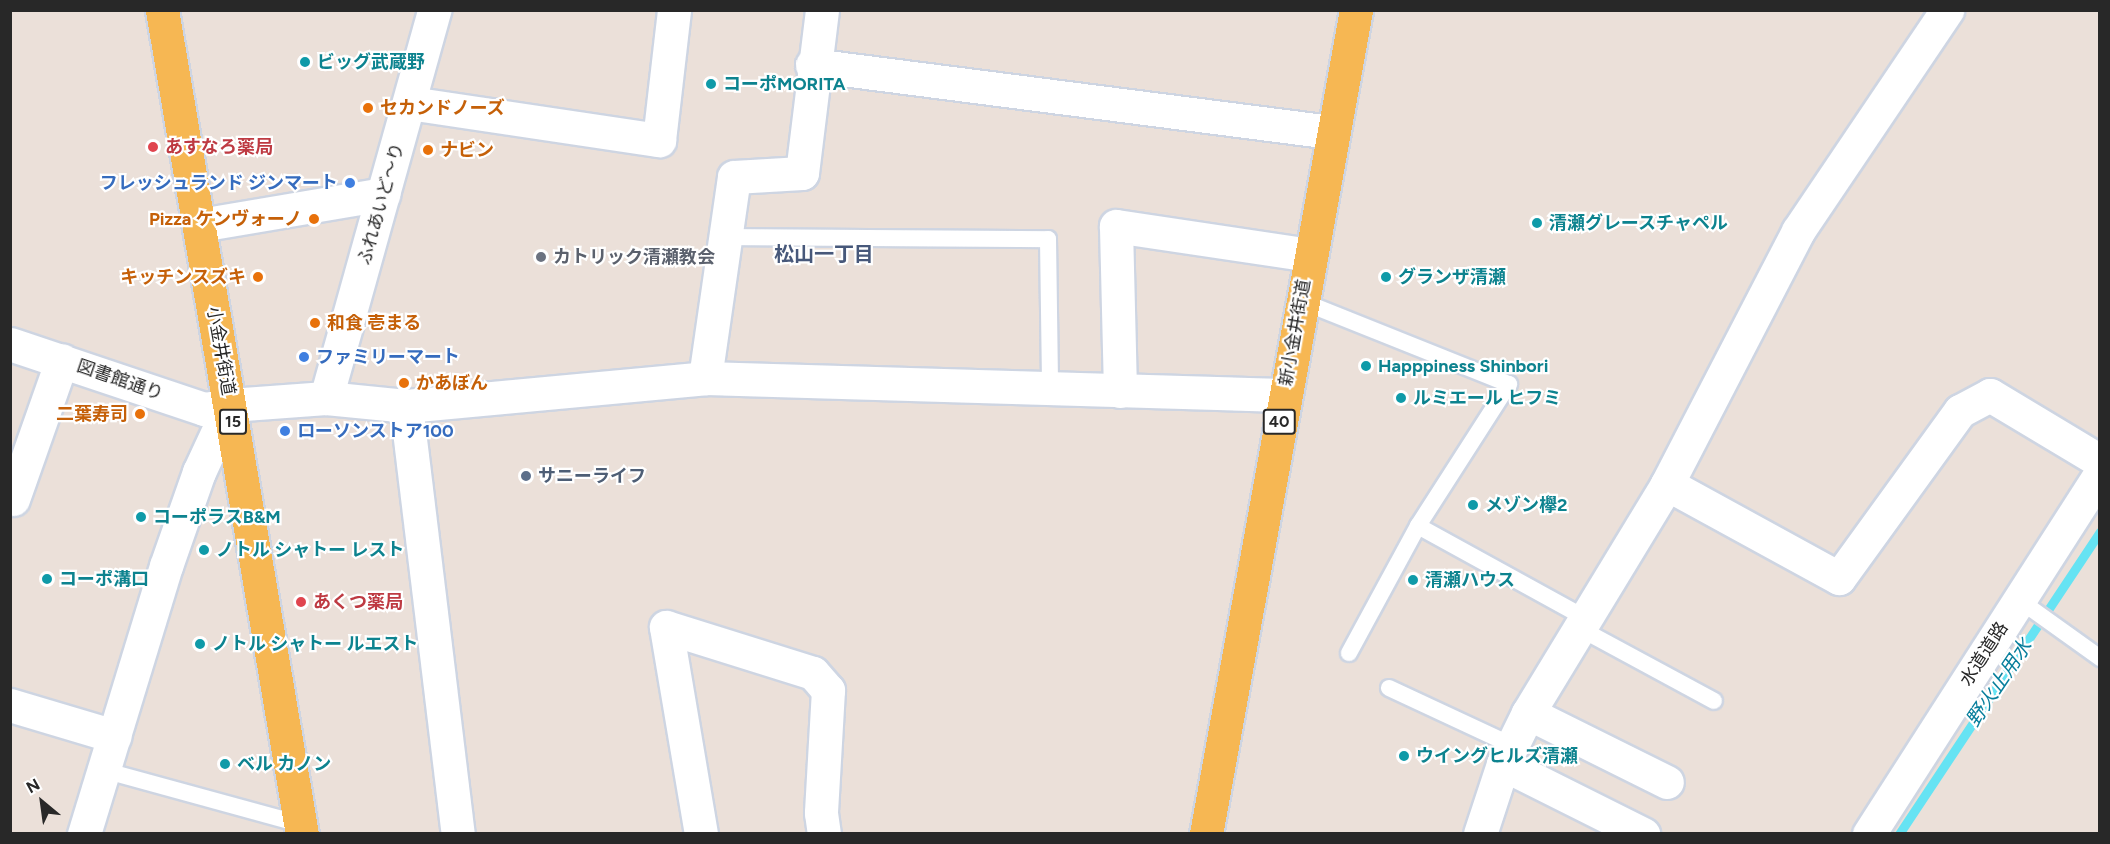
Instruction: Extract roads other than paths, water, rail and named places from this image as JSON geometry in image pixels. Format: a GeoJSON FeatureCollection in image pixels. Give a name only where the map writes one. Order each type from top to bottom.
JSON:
{"type":"FeatureCollection","features":[{"type":"Feature","properties":{"kind":"main road","name":"小金井街道"},"geometry":{"type":"LineString","coordinates":[[162,10],[301,829]]}},
{"type":"Feature","properties":{"kind":"main road","name":"新小金井街道"},"geometry":{"type":"LineString","coordinates":[[1206,834],[1283,395],[1331,132],[1356,10]]}},
{"type":"Feature","properties":{"kind":"street"},"geometry":{"type":"LineString","coordinates":[[411,104],[659,140],[674,10]]}},
{"type":"Feature","properties":{"kind":"street"},"geometry":{"type":"LineString","coordinates":[[705,378],[734,177],[802,173],[812,65],[822,10]]}},
{"type":"Feature","properties":{"kind":"street"},"geometry":{"type":"LineString","coordinates":[[1480,834],[1507,755],[1528,713],[1667,484],[1798,231],[1947,10]]}},
{"type":"Feature","properties":{"kind":"street","name":"ふれあいど～り"},"geometry":{"type":"LineString","coordinates":[[326,398],[411,104],[432,11]]}},
{"type":"Feature","properties":{"kind":"street"},"geometry":{"type":"LineString","coordinates":[[812,65],[1331,132]]}},
{"type":"Feature","properties":{"kind":"street"},"geometry":{"type":"LineString","coordinates":[[200,225],[383,195]]}},
{"type":"Feature","properties":{"kind":"street"},"geometry":{"type":"LineString","coordinates":[[1120,391],[1116,226],[1309,255]]}},
{"type":"Feature","properties":{"kind":"street","name":"図書館通り"},"geometry":{"type":"LineString","coordinates":[[10,344],[204,409],[326,398],[406,406],[705,378],[1283,395]]}},
{"type":"Feature","properties":{"kind":"street"},"geometry":{"type":"LineString","coordinates":[[11,501],[62,360]]}},
{"type":"Feature","properties":{"kind":"street"},"geometry":{"type":"LineString","coordinates":[[1667,484],[1839,578],[1960,411],[1990,395],[2100,461]]}},
{"type":"Feature","properties":{"kind":"street"},"geometry":{"type":"LineString","coordinates":[[84,834],[170,556],[199,472],[230,405]]}},
{"type":"Feature","properties":{"kind":"street"},"geometry":{"type":"LineString","coordinates":[[406,406],[458,834]]}},
{"type":"Feature","properties":{"kind":"street","name":"水道道路"},"geometry":{"type":"LineString","coordinates":[[1869,834],[2022,602],[2100,474]]}},
{"type":"Feature","properties":{"kind":"street"},"geometry":{"type":"LineString","coordinates":[[701,834],[666,627],[813,673],[828,690],[821,813],[824,834]]}},
{"type":"Feature","properties":{"kind":"street"},"geometry":{"type":"LineString","coordinates":[[10,705],[114,736]]}},
{"type":"Feature","properties":{"kind":"street"},"geometry":{"type":"LineString","coordinates":[[1528,713],[1667,782]]}},
{"type":"Feature","properties":{"kind":"street"},"geometry":{"type":"LineString","coordinates":[[1507,755],[1643,834]]}},
{"type":"Feature","properties":{"kind":"lane"},"geometry":{"type":"LineString","coordinates":[[725,237],[1048,240],[1050,388]]}},
{"type":"Feature","properties":{"kind":"lane"},"geometry":{"type":"LineString","coordinates":[[1301,301],[1509,384],[1418,526],[1349,653]]}},
{"type":"Feature","properties":{"kind":"lane"},"geometry":{"type":"LineString","coordinates":[[1418,526],[1714,701]]}},
{"type":"Feature","properties":{"kind":"lane"},"geometry":{"type":"LineString","coordinates":[[2022,602],[2100,658]]}},
{"type":"Feature","properties":{"kind":"lane"},"geometry":{"type":"LineString","coordinates":[[1389,688],[1507,755]]}},
{"type":"Feature","properties":{"kind":"lane"},"geometry":{"type":"LineString","coordinates":[[103,770],[301,829]]}},
{"type":"Feature","properties":{"kind":"waterway","name":"野火止用水"},"geometry":{"type":"LineString","coordinates":[[1899,834],[2100,532]]}},
{"type":"Feature","properties":{"kind":"place","name":"ビッグ武蔵野"},"geometry":{"type":"Point","coordinates":[305,62]}},
{"type":"Feature","properties":{"kind":"place","name":"コーポMORITA"},"geometry":{"type":"Point","coordinates":[711,84]}},
{"type":"Feature","properties":{"kind":"place","name":"セカンドノーズ"},"geometry":{"type":"Point","coordinates":[368,108]}},
{"type":"Feature","properties":{"kind":"place","name":"あすなろ薬局"},"geometry":{"type":"Point","coordinates":[153,147]}},
{"type":"Feature","properties":{"kind":"place","name":"ナビン"},"geometry":{"type":"Point","coordinates":[428,150]}},
{"type":"Feature","properties":{"kind":"place","name":"フレッシュランド ジンマート"},"geometry":{"type":"Point","coordinates":[350,183]}},
{"type":"Feature","properties":{"kind":"place","name":"Pizza ケンヴォーノ"},"geometry":{"type":"Point","coordinates":[314,219]}},
{"type":"Feature","properties":{"kind":"place","name":"清瀬グレースチャペル"},"geometry":{"type":"Point","coordinates":[1537,223]}},
{"type":"Feature","properties":{"kind":"place","name":"カトリック清瀬教会"},"geometry":{"type":"Point","coordinates":[541,257]}},
{"type":"Feature","properties":{"kind":"place","name":"キッチンスズキ"},"geometry":{"type":"Point","coordinates":[258,277]}},
{"type":"Feature","properties":{"kind":"place","name":"グランザ清瀬"},"geometry":{"type":"Point","coordinates":[1386,277]}},
{"type":"Feature","properties":{"kind":"place","name":"和食 壱まる"},"geometry":{"type":"Point","coordinates":[315,323]}},
{"type":"Feature","properties":{"kind":"place","name":"ファミリーマート"},"geometry":{"type":"Point","coordinates":[304,357]}},
{"type":"Feature","properties":{"kind":"place","name":"Happpiness Shinbori"},"geometry":{"type":"Point","coordinates":[1366,366]}},
{"type":"Feature","properties":{"kind":"place","name":"かあぼん"},"geometry":{"type":"Point","coordinates":[404,383]}},
{"type":"Feature","properties":{"kind":"place","name":"ルミエール ヒフミ"},"geometry":{"type":"Point","coordinates":[1401,398]}},
{"type":"Feature","properties":{"kind":"place","name":"二葉寿司"},"geometry":{"type":"Point","coordinates":[140,414]}},
{"type":"Feature","properties":{"kind":"place","name":"ローソンストア100"},"geometry":{"type":"Point","coordinates":[285,431]}},
{"type":"Feature","properties":{"kind":"place","name":"サニーライフ"},"geometry":{"type":"Point","coordinates":[526,476]}},
{"type":"Feature","properties":{"kind":"place","name":"メゾン欅2"},"geometry":{"type":"Point","coordinates":[1473,505]}},
{"type":"Feature","properties":{"kind":"place","name":"コーポラスB&M"},"geometry":{"type":"Point","coordinates":[141,517]}},
{"type":"Feature","properties":{"kind":"place","name":"ノトル シャトー レスト"},"geometry":{"type":"Point","coordinates":[204,550]}},
{"type":"Feature","properties":{"kind":"place","name":"コーポ溝口"},"geometry":{"type":"Point","coordinates":[47,579]}},
{"type":"Feature","properties":{"kind":"place","name":"清瀬ハウス"},"geometry":{"type":"Point","coordinates":[1413,580]}},
{"type":"Feature","properties":{"kind":"place","name":"あくつ薬局"},"geometry":{"type":"Point","coordinates":[301,602]}},
{"type":"Feature","properties":{"kind":"place","name":"ノトル シャトー ルエスト"},"geometry":{"type":"Point","coordinates":[200,644]}},
{"type":"Feature","properties":{"kind":"place","name":"ウイングヒルズ清瀬"},"geometry":{"type":"Point","coordinates":[1404,756]}},
{"type":"Feature","properties":{"kind":"place","name":"ベル カノン"},"geometry":{"type":"Point","coordinates":[225,764]}},
{"type":"Feature","properties":{"kind":"district","name":"松山一丁目"},"geometry":{"type":"Point","coordinates":[824,254]}}]}
